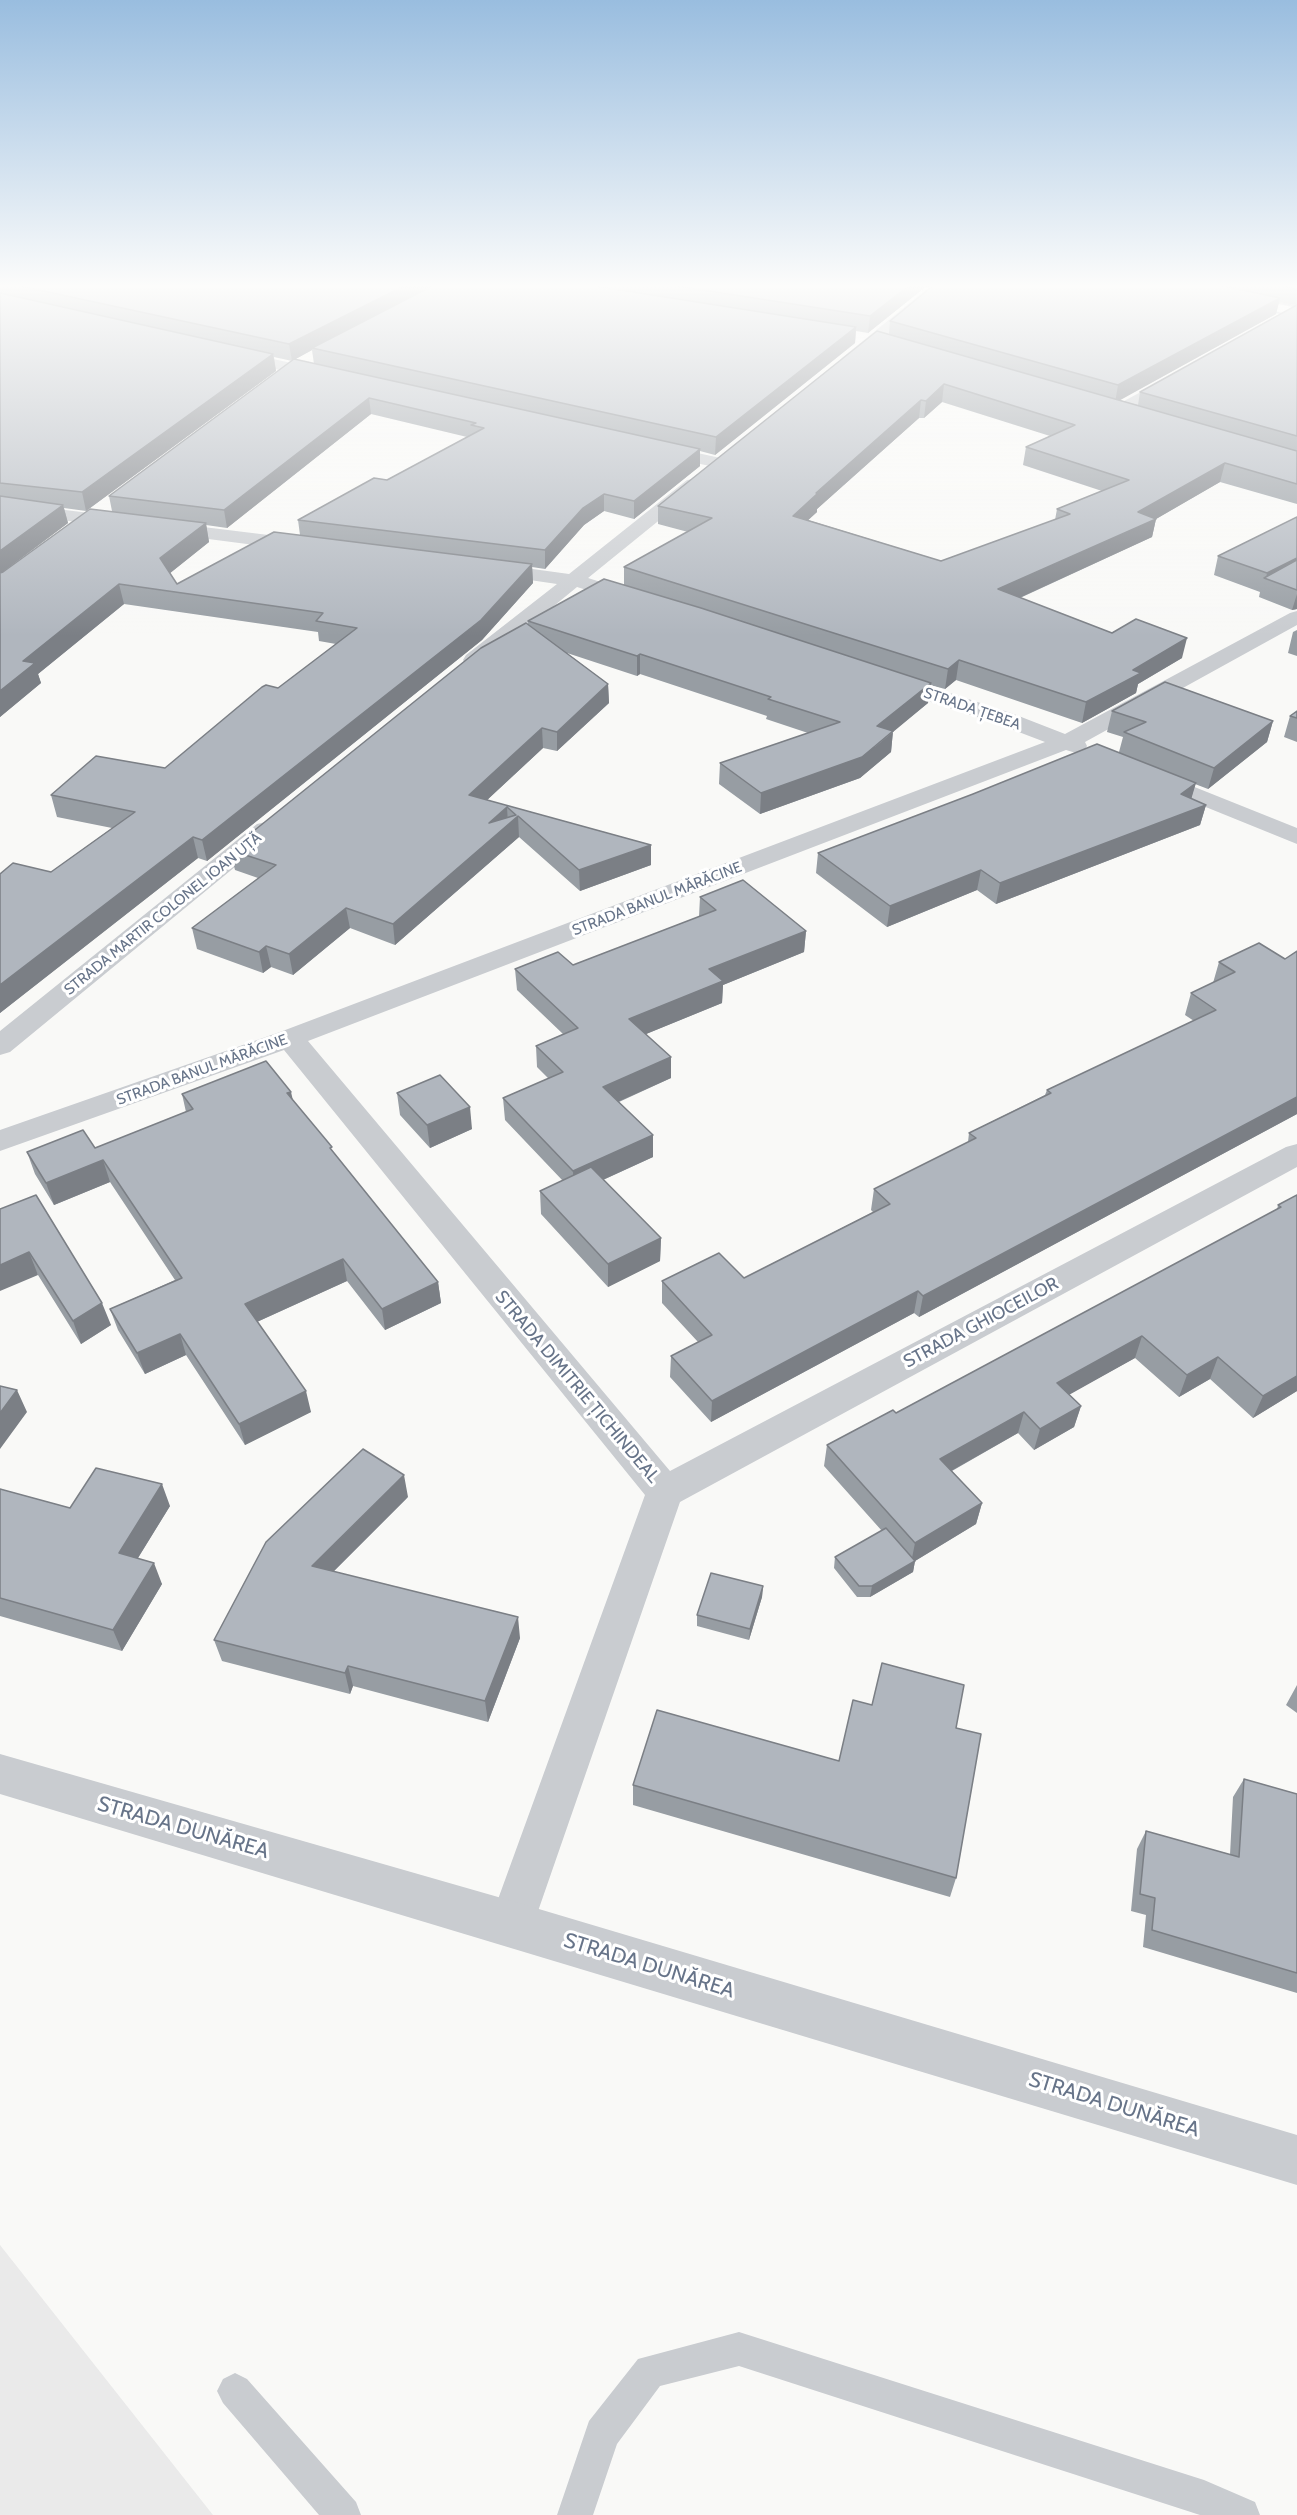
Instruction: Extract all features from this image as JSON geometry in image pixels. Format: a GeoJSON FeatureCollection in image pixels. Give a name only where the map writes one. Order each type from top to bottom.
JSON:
{"type":"FeatureCollection","features":[{"type":"Feature","properties":{"kind":"street"},"geometry":{"type":"LineString","coordinates":[[1127,401],[1111,409],[1139,417]]}},
{"type":"Feature","properties":{"kind":"street"},"geometry":{"type":"LineString","coordinates":[[453,678],[724,460],[638,445]]}},
{"type":"Feature","properties":{"kind":"street"},"geometry":{"type":"LineString","coordinates":[[72,532],[108,505]]}},
{"type":"Feature","properties":{"kind":"street"},"geometry":{"type":"LineString","coordinates":[[0,507],[325,549]]}},
{"type":"Feature","properties":{"kind":"street"},"geometry":{"type":"LineString","coordinates":[[467,566],[573,580],[652,604]]}},
{"type":"Feature","properties":{"kind":"street","name":"STRADA BANUL MĂRĂCINE"},"geometry":{"type":"LineString","coordinates":[[0,1141],[290,1038],[1078,747],[1297,617]]}},
{"type":"Feature","properties":{"kind":"street","name":"STRADA ȚEBEA"},"geometry":{"type":"LineString","coordinates":[[867,674],[1078,747]]}},
{"type":"Feature","properties":{"kind":"street"},"geometry":{"type":"LineString","coordinates":[[1133,769],[1297,837]]}},
{"type":"Feature","properties":{"kind":"street","name":"STRADA MARTIR COLONEL IOAN UȚĂ"},"geometry":{"type":"LineString","coordinates":[[0,1046],[286,813]]}},
{"type":"Feature","properties":{"kind":"street","name":"STRADA DIMITRIE ȚICHINDEAL"},"geometry":{"type":"LineString","coordinates":[[290,1038],[665,1492],[512,1924]]}},
{"type":"Feature","properties":{"kind":"street","name":"STRADA GHIOCEILOR"},"geometry":{"type":"LineString","coordinates":[[665,1492],[1297,1154]]}},
{"type":"Feature","properties":{"kind":"street","name":"STRADA DUNĂREA"},"geometry":{"type":"LineString","coordinates":[[0,1774],[512,1924],[1297,2160]]}},
{"type":"Feature","properties":{"kind":"lane"},"geometry":{"type":"LineString","coordinates":[[575,2515],[602,2434],[650,2371],[739,2349],[1193,2494],[1242,2515]]}},
{"type":"Feature","properties":{"kind":"lane"},"geometry":{"type":"LineString","coordinates":[[235,2391],[343,2515]]}},
{"type":"Feature","properties":{"kind":"shaded area"},"geometry":{"type":"Polygon","coordinates":[[[0,2245],[213,2515],[0,2515],[0,2245]]]}},
{"type":"Feature","properties":{"kind":"building"},"geometry":{"type":"Polygon","coordinates":[[[0,401],[207,401],[82,492],[0,483],[0,401]]]}},
{"type":"Feature","properties":{"kind":"building"},"geometry":{"type":"Polygon","coordinates":[[[237,401],[365,401],[224,510],[109,496],[237,401]]]}},
{"type":"Feature","properties":{"kind":"building"},"geometry":{"type":"Polygon","coordinates":[[[383,401],[485,401],[700,449],[634,501],[604,494],[583,508],[545,550],[298,520],[374,478],[387,480],[484,428],[471,425],[476,423],[383,401]]]}},
{"type":"Feature","properties":{"kind":"building"},"geometry":{"type":"Polygon","coordinates":[[[554,401],[761,401],[716,437],[554,401]]]}},
{"type":"Feature","properties":{"kind":"building"},"geometry":{"type":"Polygon","coordinates":[[[789,401],[919,401],[793,516],[941,561],[1070,514],[1057,509],[1129,480],[1026,447],[1075,425],[999,401],[1123,401],[1297,451],[1297,484],[1225,463],[1138,512],[1156,519],[998,589],[1112,633],[1136,619],[1187,638],[1133,670],[1141,673],[1086,702],[959,660],[948,669],[624,567],[712,518],[658,506],[789,401]]]}},
{"type":"Feature","properties":{"kind":"building"},"geometry":{"type":"Polygon","coordinates":[[[1173,401],[1297,401],[1297,436],[1173,401]]]}},
{"type":"Feature","properties":{"kind":"building"},"geometry":{"type":"Polygon","coordinates":[[[0,496],[63,505],[0,551],[0,496]]]}},
{"type":"Feature","properties":{"kind":"building"},"geometry":{"type":"Polygon","coordinates":[[[90,509],[206,523],[160,558],[177,584],[274,532],[532,564],[481,620],[202,840],[193,837],[0,985],[0,874],[13,863],[51,872],[135,812],[51,795],[96,756],[165,768],[262,687],[266,685],[278,688],[357,628],[316,621],[323,613],[119,584],[23,661],[35,663],[0,691],[0,573],[90,509]]]}},
{"type":"Feature","properties":{"kind":"building"},"geometry":{"type":"Polygon","coordinates":[[[1297,517],[1297,558],[1267,573],[1218,556],[1297,517]]]}},
{"type":"Feature","properties":{"kind":"building"},"geometry":{"type":"Polygon","coordinates":[[[1297,560],[1297,590],[1264,578],[1297,560]]]}},
{"type":"Feature","properties":{"kind":"building"},"geometry":{"type":"Polygon","coordinates":[[[604,579],[931,683],[877,726],[893,731],[862,757],[761,793],[720,763],[840,722],[640,654],[637,656],[528,621],[604,579]]]}},
{"type":"Feature","properties":{"kind":"building"},"geometry":{"type":"Polygon","coordinates":[[[526,623],[608,684],[557,732],[542,728],[469,795],[651,845],[579,870],[518,816],[393,924],[346,908],[289,954],[266,946],[259,952],[192,928],[276,865],[230,850],[481,648],[526,623]],[[507,807],[489,823],[516,815],[507,807]]]}},
{"type":"Feature","properties":{"kind":"building"},"geometry":{"type":"Polygon","coordinates":[[[1165,682],[1273,721],[1214,768],[1124,732],[1146,722],[1112,711],[1165,682]]]}},
{"type":"Feature","properties":{"kind":"building"},"geometry":{"type":"Polygon","coordinates":[[[1297,711],[1297,718],[1290,716],[1297,711]]]}},
{"type":"Feature","properties":{"kind":"building"},"geometry":{"type":"Polygon","coordinates":[[[1097,744],[1196,783],[1181,794],[1206,805],[1000,883],[981,870],[890,906],[818,853],[973,794],[1097,744]]]}},
{"type":"Feature","properties":{"kind":"building"},"geometry":{"type":"Polygon","coordinates":[[[743,880],[806,931],[709,969],[723,981],[629,1019],[671,1057],[603,1087],[653,1135],[573,1171],[503,1098],[563,1072],[536,1046],[578,1028],[515,969],[558,952],[573,965],[716,910],[700,897],[743,880]]]}},
{"type":"Feature","properties":{"kind":"building"},"geometry":{"type":"Polygon","coordinates":[[[1259,943],[1285,959],[1297,951],[1297,1097],[923,1296],[918,1291],[712,1401],[671,1356],[712,1335],[662,1281],[719,1253],[744,1278],[890,1204],[874,1189],[976,1138],[969,1133],[1051,1093],[1047,1090],[1216,1010],[1191,993],[1235,972],[1219,962],[1259,943]]]}},
{"type":"Feature","properties":{"kind":"building"},"geometry":{"type":"Polygon","coordinates":[[[266,1061],[291,1092],[287,1093],[438,1282],[382,1309],[343,1259],[245,1304],[306,1391],[239,1424],[180,1334],[137,1353],[110,1309],[182,1278],[103,1160],[46,1183],[27,1152],[83,1130],[95,1148],[193,1109],[182,1094],[266,1061]]]}},
{"type":"Feature","properties":{"kind":"building"},"geometry":{"type":"Polygon","coordinates":[[[440,1075],[470,1107],[427,1125],[397,1093],[440,1075]]]}},
{"type":"Feature","properties":{"kind":"building"},"geometry":{"type":"Polygon","coordinates":[[[591,1167],[661,1238],[608,1264],[540,1191],[591,1167]]]}},
{"type":"Feature","properties":{"kind":"building"},"geometry":{"type":"Polygon","coordinates":[[[36,1195],[102,1303],[73,1321],[29,1252],[0,1265],[0,1209],[36,1195]]]}},
{"type":"Feature","properties":{"kind":"building"},"geometry":{"type":"Polygon","coordinates":[[[1297,1195],[1297,1376],[1263,1396],[1218,1357],[1187,1375],[1142,1336],[1057,1383],[1081,1406],[1040,1429],[1024,1412],[940,1459],[982,1503],[915,1543],[827,1445],[893,1410],[896,1413],[1281,1207],[1278,1205],[1297,1195]]]}},
{"type":"Feature","properties":{"kind":"building"},"geometry":{"type":"Polygon","coordinates":[[[0,1386],[17,1390],[0,1413],[0,1386]]]}},
{"type":"Feature","properties":{"kind":"building"},"geometry":{"type":"Polygon","coordinates":[[[363,1449],[404,1475],[312,1566],[518,1617],[485,1701],[348,1666],[345,1673],[214,1640],[266,1542],[363,1449]]]}},
{"type":"Feature","properties":{"kind":"building"},"geometry":{"type":"Polygon","coordinates":[[[96,1468],[162,1484],[119,1553],[154,1563],[113,1630],[0,1598],[0,1489],[70,1508],[96,1468]]]}},
{"type":"Feature","properties":{"kind":"building"},"geometry":{"type":"Polygon","coordinates":[[[886,1528],[915,1561],[872,1586],[859,1586],[835,1557],[886,1528]]]}},
{"type":"Feature","properties":{"kind":"building"},"geometry":{"type":"Polygon","coordinates":[[[711,1573],[763,1586],[750,1629],[697,1615],[711,1573]]]}},
{"type":"Feature","properties":{"kind":"building"},"geometry":{"type":"Polygon","coordinates":[[[882,1663],[964,1685],[956,1728],[981,1734],[956,1878],[633,1785],[657,1710],[839,1761],[853,1700],[872,1705],[882,1663]]]}},
{"type":"Feature","properties":{"kind":"building"},"geometry":{"type":"Polygon","coordinates":[[[1244,1779],[1297,1794],[1297,1973],[1152,1930],[1155,1898],[1140,1894],[1146,1831],[1239,1857],[1244,1779]]]}}]}
